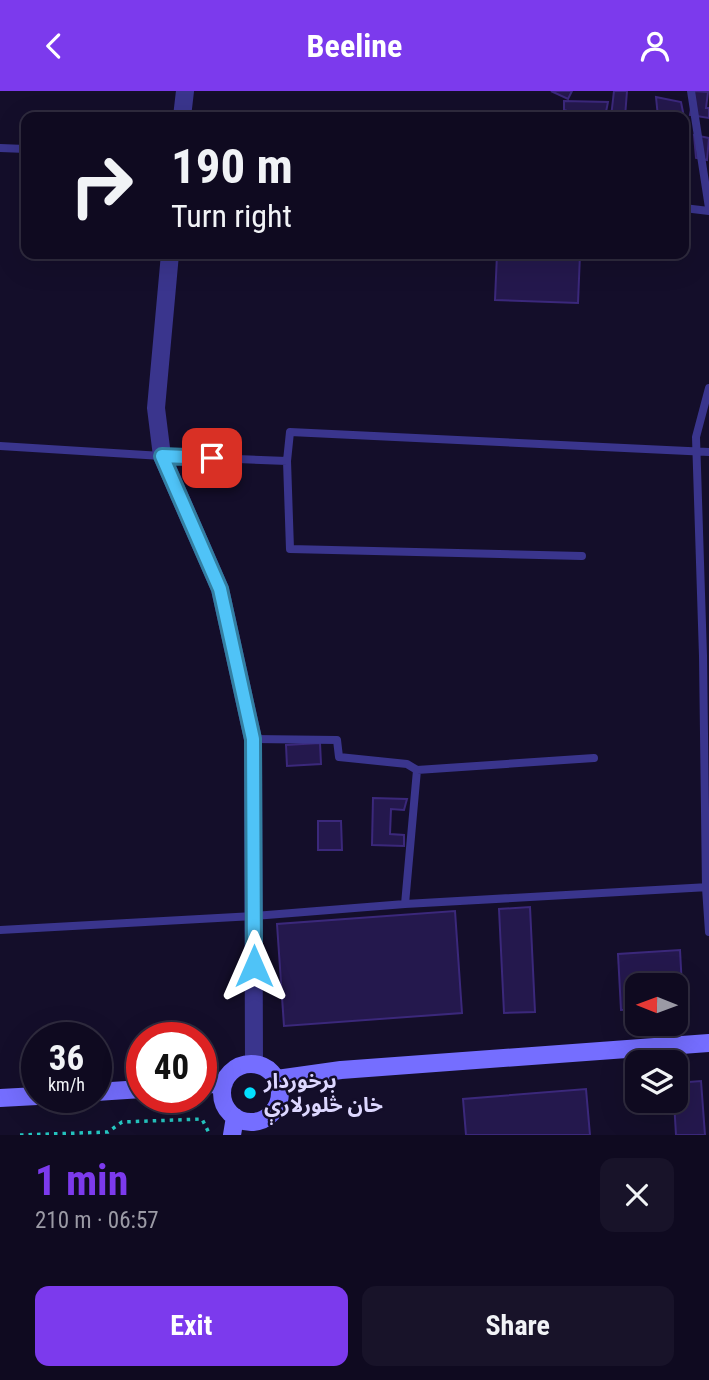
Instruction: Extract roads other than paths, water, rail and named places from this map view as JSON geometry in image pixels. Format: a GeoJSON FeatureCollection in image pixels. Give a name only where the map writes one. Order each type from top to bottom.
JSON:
{"type":"FeatureCollection","features":[{"type":"Feature","properties":{"kind":"main road"},"geometry":{"type":"LineString","coordinates":[[277,1079],[341,1070],[709,1044]]}},
{"type":"Feature","properties":{"kind":"main road"},"geometry":{"type":"LineString","coordinates":[[254,1064],[271,1072],[277,1079],[280,1098],[277,1107],[261,1128],[244,1121],[233,1126],[224,1102],[224,1083],[236,1068],[254,1064]]}},
{"type":"Feature","properties":{"kind":"main road"},"geometry":{"type":"LineString","coordinates":[[217,1084],[224,1083]]}},
{"type":"Feature","properties":{"kind":"main road"},"geometry":{"type":"LineString","coordinates":[[0,1098],[21,1097]]}},
{"type":"Feature","properties":{"kind":"street"},"geometry":{"type":"LineString","coordinates":[[183,112],[185,91]]}},
{"type":"Feature","properties":{"kind":"street"},"geometry":{"type":"LineString","coordinates":[[170,259],[156,408],[162,456],[220,589],[253,739],[254,1064]]}},
{"type":"Feature","properties":{"kind":"lane"},"geometry":{"type":"LineString","coordinates":[[689,208],[709,209],[691,91]]}},
{"type":"Feature","properties":{"kind":"lane"},"geometry":{"type":"LineString","coordinates":[[0,148],[21,149]]}},
{"type":"Feature","properties":{"kind":"lane"},"geometry":{"type":"LineString","coordinates":[[709,388],[696,437],[706,731],[709,932]]}},
{"type":"Feature","properties":{"kind":"lane"},"geometry":{"type":"LineString","coordinates":[[582,557],[290,549],[287,461],[290,432],[709,452]]}},
{"type":"Feature","properties":{"kind":"lane"},"geometry":{"type":"LineString","coordinates":[[0,446],[287,461]]}},
{"type":"Feature","properties":{"kind":"lane"},"geometry":{"type":"LineString","coordinates":[[253,739],[337,740],[339,757],[407,764],[417,770],[594,758]]}},
{"type":"Feature","properties":{"kind":"lane"},"geometry":{"type":"LineString","coordinates":[[405,904],[417,770]]}},
{"type":"Feature","properties":{"kind":"lane"},"geometry":{"type":"LineString","coordinates":[[0,930],[707,888]]}},
{"type":"Feature","properties":{"kind":"place","name":"برخوردار خان څلورلارې"},"geometry":{"type":"Point","coordinates":[250,1093]}}]}
